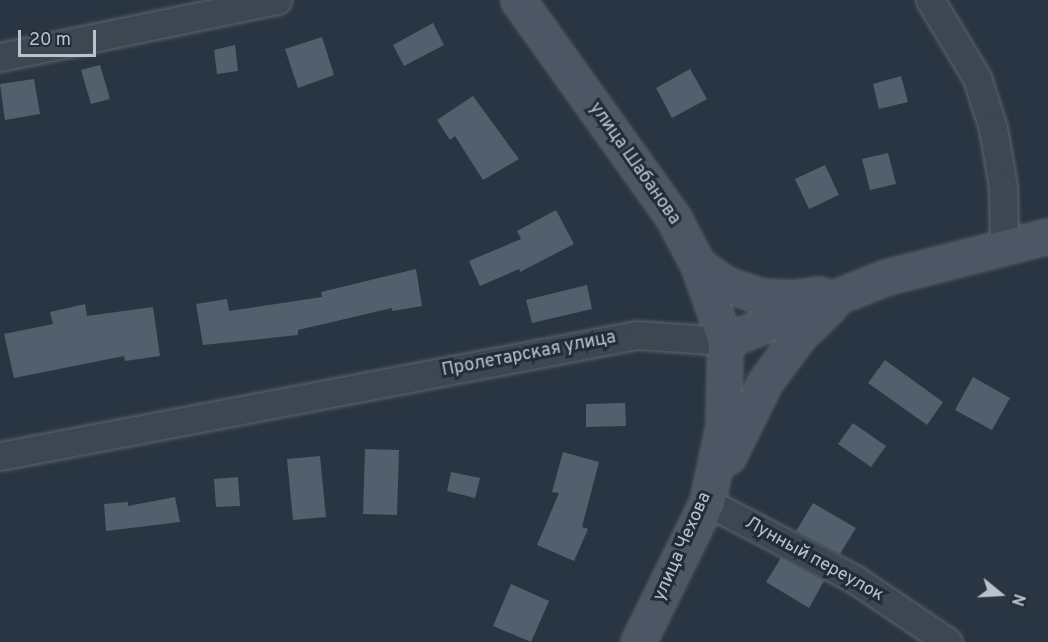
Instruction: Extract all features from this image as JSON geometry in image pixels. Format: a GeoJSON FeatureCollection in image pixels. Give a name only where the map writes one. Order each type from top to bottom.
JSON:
{"type":"FeatureCollection","features":[{"type":"Feature","properties":{"kind":"street"},"geometry":{"type":"LineString","coordinates":[[0,57],[277,0]]}},
{"type":"Feature","properties":{"kind":"street","name":"улица Шабанова"},"geometry":{"type":"LineString","coordinates":[[518,0],[674,219],[699,265],[725,341]]}},
{"type":"Feature","properties":{"kind":"street"},"geometry":{"type":"LineString","coordinates":[[930,0],[977,78],[993,128],[1003,187],[1004,248]]}},
{"type":"Feature","properties":{"kind":"street","name":"Пролетарская улица"},"geometry":{"type":"LineString","coordinates":[[0,456],[637,334],[725,341],[847,290],[1048,236]]}},
{"type":"Feature","properties":{"kind":"street"},"geometry":{"type":"LineString","coordinates":[[699,265],[725,284],[759,296],[793,298],[847,290]]}},
{"type":"Feature","properties":{"kind":"street"},"geometry":{"type":"LineString","coordinates":[[707,502],[765,382],[799,336],[847,290]]}},
{"type":"Feature","properties":{"kind":"street","name":"улица Чехова"},"geometry":{"type":"LineString","coordinates":[[638,642],[707,502],[723,427],[725,341]]}},
{"type":"Feature","properties":{"kind":"street","name":"Лунный переулок"},"geometry":{"type":"LineString","coordinates":[[707,502],[856,580],[948,642]]}},
{"type":"Feature","properties":{"kind":"building"},"geometry":{"type":"Polygon","coordinates":[[[433,23],[444,45],[404,66],[393,45],[433,23]]]}},
{"type":"Feature","properties":{"kind":"building"},"geometry":{"type":"Polygon","coordinates":[[[322,37],[334,75],[298,88],[285,49],[322,37]]]}},
{"type":"Feature","properties":{"kind":"building"},"geometry":{"type":"Polygon","coordinates":[[[235,45],[238,71],[217,74],[214,50],[235,45]]]}},
{"type":"Feature","properties":{"kind":"building"},"geometry":{"type":"Polygon","coordinates":[[[100,65],[110,99],[91,104],[81,70],[100,65]]]}},
{"type":"Feature","properties":{"kind":"building"},"geometry":{"type":"Polygon","coordinates":[[[690,69],[707,99],[672,118],[656,88],[690,69]]]}},
{"type":"Feature","properties":{"kind":"building"},"geometry":{"type":"Polygon","coordinates":[[[901,76],[908,102],[879,109],[873,84],[901,76]]]}},
{"type":"Feature","properties":{"kind":"building"},"geometry":{"type":"Polygon","coordinates":[[[34,79],[40,114],[5,120],[0,84],[34,79]]]}},
{"type":"Feature","properties":{"kind":"building"},"geometry":{"type":"Polygon","coordinates":[[[473,96],[519,159],[483,180],[455,136],[450,140],[437,120],[473,96]]]}},
{"type":"Feature","properties":{"kind":"building"},"geometry":{"type":"Polygon","coordinates":[[[888,153],[896,184],[870,190],[862,159],[888,153]]]}},
{"type":"Feature","properties":{"kind":"building"},"geometry":{"type":"Polygon","coordinates":[[[825,165],[839,195],[809,209],[795,179],[825,165]]]}},
{"type":"Feature","properties":{"kind":"building"},"geometry":{"type":"Polygon","coordinates":[[[556,210],[574,244],[520,272],[519,269],[480,286],[469,261],[521,239],[517,231],[556,210]]]}},
{"type":"Feature","properties":{"kind":"building"},"geometry":{"type":"Polygon","coordinates":[[[416,269],[422,306],[392,311],[392,308],[298,330],[298,335],[203,345],[196,304],[227,299],[229,311],[322,297],[321,292],[416,269]]]}},
{"type":"Feature","properties":{"kind":"building"},"geometry":{"type":"Polygon","coordinates":[[[587,285],[592,309],[532,323],[526,300],[587,285]]]}},
{"type":"Feature","properties":{"kind":"building"},"geometry":{"type":"Polygon","coordinates":[[[85,304],[87,316],[153,307],[160,356],[125,361],[124,356],[14,378],[4,334],[53,324],[50,312],[85,304]]]}},
{"type":"Feature","properties":{"kind":"building"},"geometry":{"type":"Polygon","coordinates":[[[885,360],[943,402],[927,425],[868,383],[885,360]]]}},
{"type":"Feature","properties":{"kind":"building"},"geometry":{"type":"Polygon","coordinates":[[[973,377],[1010,398],[992,430],[955,410],[973,377]]]}},
{"type":"Feature","properties":{"kind":"building"},"geometry":{"type":"Polygon","coordinates":[[[625,403],[626,426],[586,427],[586,404],[625,403]]]}},
{"type":"Feature","properties":{"kind":"building"},"geometry":{"type":"Polygon","coordinates":[[[853,423],[886,446],[871,467],[838,444],[853,423]]]}},
{"type":"Feature","properties":{"kind":"building"},"geometry":{"type":"Polygon","coordinates":[[[365,449],[399,450],[397,515],[363,514],[365,449]]]}},
{"type":"Feature","properties":{"kind":"building"},"geometry":{"type":"Polygon","coordinates":[[[563,452],[599,462],[582,527],[588,529],[574,561],[537,545],[559,493],[552,492],[563,452]]]}},
{"type":"Feature","properties":{"kind":"building"},"geometry":{"type":"Polygon","coordinates":[[[320,456],[326,517],[293,520],[287,459],[320,456]]]}},
{"type":"Feature","properties":{"kind":"building"},"geometry":{"type":"Polygon","coordinates":[[[451,472],[480,478],[475,498],[447,491],[451,472]]]}},
{"type":"Feature","properties":{"kind":"building"},"geometry":{"type":"Polygon","coordinates":[[[238,477],[240,506],[216,507],[214,479],[238,477]]]}},
{"type":"Feature","properties":{"kind":"building"},"geometry":{"type":"Polygon","coordinates":[[[175,497],[180,522],[106,531],[104,504],[128,502],[128,506],[175,497]]]}},
{"type":"Feature","properties":{"kind":"building"},"geometry":{"type":"Polygon","coordinates":[[[813,503],[856,528],[840,554],[796,531],[813,503]]]}},
{"type":"Feature","properties":{"kind":"building"},"geometry":{"type":"Polygon","coordinates":[[[781,558],[824,581],[809,608],[766,582],[781,558]]]}},
{"type":"Feature","properties":{"kind":"building"},"geometry":{"type":"Polygon","coordinates":[[[511,584],[549,601],[531,642],[493,626],[511,584]]]}}]}
